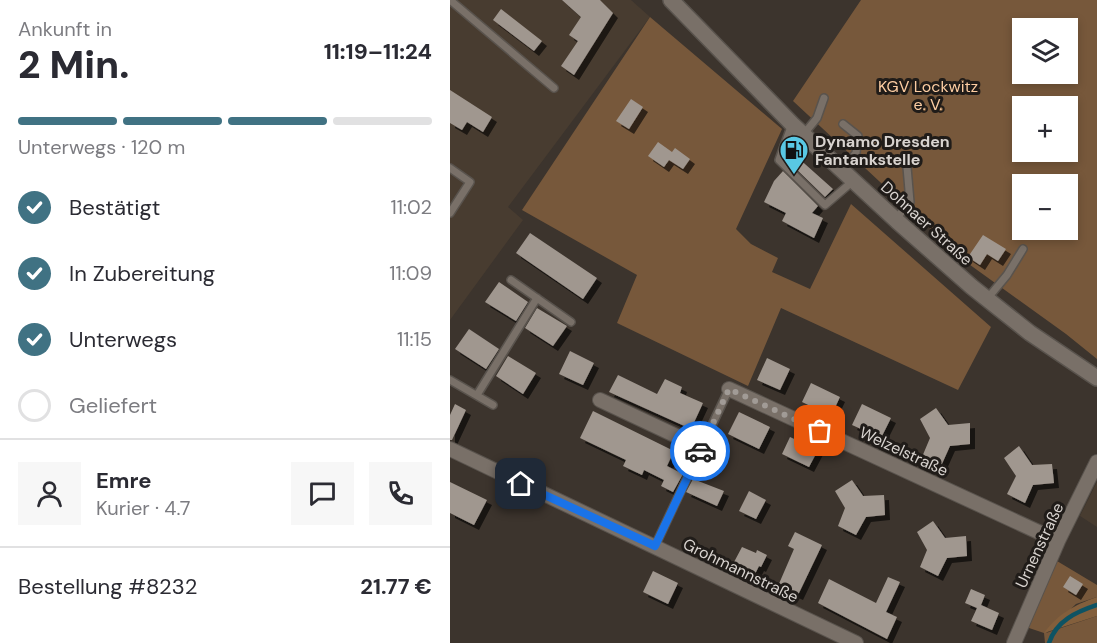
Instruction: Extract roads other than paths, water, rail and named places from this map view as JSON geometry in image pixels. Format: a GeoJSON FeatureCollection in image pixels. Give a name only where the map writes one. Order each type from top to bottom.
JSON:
{"type":"FeatureCollection","features":[{"type":"Feature","properties":{"kind":"main road","name":"Dohnaer Straße"},"geometry":{"type":"LineString","coordinates":[[671,0],[797,130],[895,220],[1030,333],[1097,378]]}},
{"type":"Feature","properties":{"kind":"street","name":"Welzelstraße"},"geometry":{"type":"LineString","coordinates":[[729,389],[1058,541]]}},
{"type":"Feature","properties":{"kind":"street"},"geometry":{"type":"LineString","coordinates":[[600,400],[702,448]]}},
{"type":"Feature","properties":{"kind":"street","name":"Grohmannstraße"},"geometry":{"type":"LineString","coordinates":[[450,449],[655,546],[846,641]]}},
{"type":"Feature","properties":{"kind":"street","name":"Urnenstraße"},"geometry":{"type":"LineString","coordinates":[[1014,643],[1058,541],[1097,462]]}},
{"type":"Feature","properties":{"kind":"lane"},"geometry":{"type":"LineString","coordinates":[[450,0],[554,88]]}},
{"type":"Feature","properties":{"kind":"lane"},"geometry":{"type":"LineString","coordinates":[[824,98],[817,118],[797,130],[779,160],[825,205],[854,181]]}},
{"type":"Feature","properties":{"kind":"lane"},"geometry":{"type":"LineString","coordinates":[[841,170],[856,153],[858,136],[843,124]]}},
{"type":"Feature","properties":{"kind":"lane"},"geometry":{"type":"LineString","coordinates":[[895,220],[910,202],[907,167]]}},
{"type":"Feature","properties":{"kind":"lane"},"geometry":{"type":"LineString","coordinates":[[450,168],[470,182],[450,213]]}},
{"type":"Feature","properties":{"kind":"lane"},"geometry":{"type":"LineString","coordinates":[[987,299],[1007,275],[1023,249]]}},
{"type":"Feature","properties":{"kind":"lane"},"geometry":{"type":"LineString","coordinates":[[511,280],[571,322]]}},
{"type":"Feature","properties":{"kind":"lane"},"geometry":{"type":"LineString","coordinates":[[477,395],[537,298]]}},
{"type":"Feature","properties":{"kind":"lane"},"geometry":{"type":"LineString","coordinates":[[450,380],[494,405]]}},
{"type":"Feature","properties":{"kind":"lane","name":"Welzelstraße"},"geometry":{"type":"LineString","coordinates":[[655,546],[729,389]]}},
{"type":"Feature","properties":{"kind":"waterway"},"geometry":{"type":"LineString","coordinates":[[1049,643],[1056,629],[1068,618],[1097,605]]}},
{"type":"Feature","properties":{"kind":"place","name":"Dynamo Dresden Fantankstelle"},"geometry":{"type":"Point","coordinates":[794,176]}},
{"type":"Feature","properties":{"kind":"park label","name":"KGV Lockwitz e. V."},"geometry":{"type":"Point","coordinates":[928,95]}}]}
